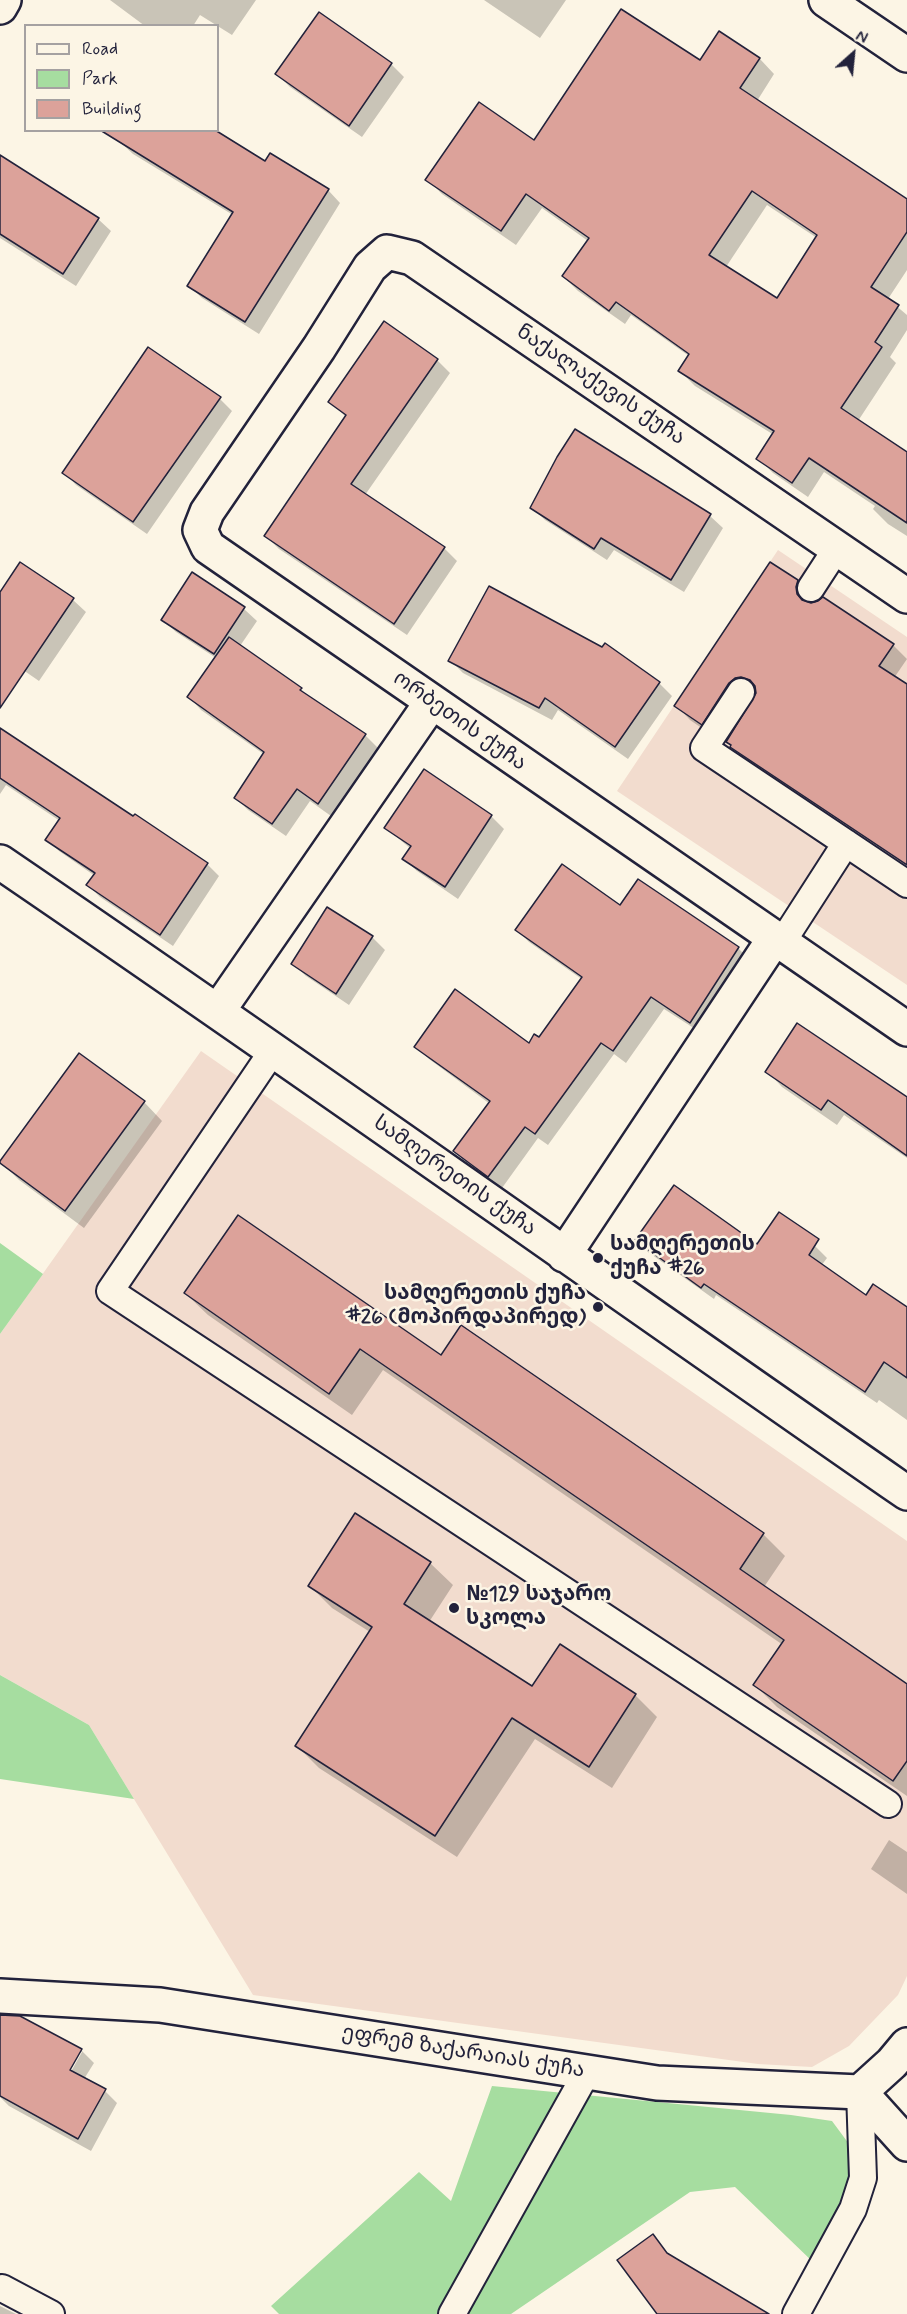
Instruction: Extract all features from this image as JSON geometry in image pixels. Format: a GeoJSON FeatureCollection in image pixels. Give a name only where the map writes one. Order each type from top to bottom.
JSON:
{"type":"FeatureCollection","features":[{"type":"Feature","properties":{"kind":"street"},"geometry":{"type":"LineString","coordinates":[[0,7],[4,0]]}},
{"type":"Feature","properties":{"kind":"street"},"geometry":{"type":"LineString","coordinates":[[826,0],[907,55]]}},
{"type":"Feature","properties":{"kind":"street","name":"ნაქალაქევის ქუჩა"},"geometry":{"type":"LineString","coordinates":[[319,348],[370,267],[387,252],[412,258],[907,596]]}},
{"type":"Feature","properties":{"kind":"street","name":"ორბეთის ქუჩა"},"geometry":{"type":"LineString","coordinates":[[319,348],[207,512],[200,530],[208,547],[431,703],[907,1029]]}},
{"type":"Feature","properties":{"kind":"street"},"geometry":{"type":"LineString","coordinates":[[218,1011],[431,703]]}},
{"type":"Feature","properties":{"kind":"street","name":"სამღერეთის ქუჩა"},"geometry":{"type":"LineString","coordinates":[[0,862],[274,1049],[564,1255],[907,1493]]}},
{"type":"Feature","properties":{"kind":"street"},"geometry":{"type":"LineString","coordinates":[[564,1255],[778,941]]}},
{"type":"Feature","properties":{"kind":"street","name":"ეფრემ ზაქარაიას ქუჩა"},"geometry":{"type":"LineString","coordinates":[[0,1996],[160,2005],[657,2083],[860,2092]]}},
{"type":"Feature","properties":{"kind":"street"},"geometry":{"type":"LineString","coordinates":[[907,2045],[860,2092],[907,2144]]}},
{"type":"Feature","properties":{"kind":"lane"},"geometry":{"type":"LineString","coordinates":[[811,588],[837,548]]}},
{"type":"Feature","properties":{"kind":"lane"},"geometry":{"type":"LineString","coordinates":[[741,692],[704,748],[907,884]]}},
{"type":"Feature","properties":{"kind":"lane"},"geometry":{"type":"LineString","coordinates":[[778,941],[846,843]]}},
{"type":"Feature","properties":{"kind":"lane"},"geometry":{"type":"LineString","coordinates":[[274,1049],[110,1291],[888,1804]]}},
{"type":"Feature","properties":{"kind":"lane"},"geometry":{"type":"LineString","coordinates":[[452,2314],[462,2300],[587,2072]]}},
{"type":"Feature","properties":{"kind":"lane"},"geometry":{"type":"LineString","coordinates":[[796,2314],[853,2210],[863,2178],[860,2092]]}},
{"type":"Feature","properties":{"kind":"lane"},"geometry":{"type":"LineString","coordinates":[[2,2288],[51,2314]]}},
{"type":"Feature","properties":{"kind":"shaded area"},"geometry":{"type":"Polygon","coordinates":[[[778,550],[907,637],[907,985],[617,791],[778,550]]]}},
{"type":"Feature","properties":{"kind":"shaded area","name":"№129 საჯარო სკოლა"},"geometry":{"type":"Polygon","coordinates":[[[201,1051],[907,1541],[907,1976],[898,1995],[849,2046],[812,2067],[758,2064],[253,1995],[89,1725],[0,1675],[0,1334],[201,1051]]]}},
{"type":"Feature","properties":{"kind":"green space"},"geometry":{"type":"Polygon","coordinates":[[[0,1243],[43,1274],[0,1334],[0,1243]]]}},
{"type":"Feature","properties":{"kind":"green space"},"geometry":{"type":"Polygon","coordinates":[[[0,1675],[89,1725],[134,1799],[0,1779],[0,1675]]]}},
{"type":"Feature","properties":{"kind":"green space"},"geometry":{"type":"Polygon","coordinates":[[[492,2086],[832,2121],[852,2148],[851,2185],[813,2262],[735,2187],[690,2192],[511,2314],[279,2314],[271,2306],[419,2172],[451,2201],[492,2086]]]}},
{"type":"Feature","properties":{"kind":"building"},"geometry":{"type":"Polygon","coordinates":[[[621,9],[700,60],[719,31],[760,58],[740,88],[907,199],[907,232],[871,287],[899,305],[875,342],[882,347],[841,408],[907,452],[907,523],[809,458],[792,483],[756,459],[774,431],[678,371],[689,354],[616,302],[609,311],[562,276],[589,238],[526,194],[501,231],[425,180],[479,102],[534,140],[621,9]],[[752,191],[709,255],[777,298],[817,235],[752,191]]]}},
{"type":"Feature","properties":{"kind":"building"},"geometry":{"type":"Polygon","coordinates":[[[319,12],[392,63],[349,126],[275,74],[319,12]]]}},
{"type":"Feature","properties":{"kind":"building"},"geometry":{"type":"Polygon","coordinates":[[[103,132],[218,132],[265,161],[270,153],[329,189],[245,322],[187,286],[233,212],[103,132]]]}},
{"type":"Feature","properties":{"kind":"building"},"geometry":{"type":"Polygon","coordinates":[[[0,155],[99,218],[63,274],[0,234],[0,155]]]}},
{"type":"Feature","properties":{"kind":"building"},"geometry":{"type":"Polygon","coordinates":[[[384,321],[438,359],[351,484],[445,547],[394,624],[264,536],[346,415],[328,402],[384,321]]]}},
{"type":"Feature","properties":{"kind":"building"},"geometry":{"type":"Polygon","coordinates":[[[148,347],[221,397],[133,522],[62,473],[148,347]]]}},
{"type":"Feature","properties":{"kind":"building"},"geometry":{"type":"Polygon","coordinates":[[[575,429],[711,514],[671,580],[601,538],[594,549],[530,508],[575,429]]]}},
{"type":"Feature","properties":{"kind":"building"},"geometry":{"type":"Polygon","coordinates":[[[20,562],[74,598],[0,708],[0,592],[20,562]]]}},
{"type":"Feature","properties":{"kind":"building"},"geometry":{"type":"Polygon","coordinates":[[[770,562],[798,580],[797,594],[802,600],[811,603],[823,597],[894,644],[879,666],[907,684],[907,865],[730,747],[731,745],[726,742],[756,693],[755,686],[750,680],[741,677],[729,683],[702,725],[674,706],[770,562]]]}},
{"type":"Feature","properties":{"kind":"building"},"geometry":{"type":"Polygon","coordinates":[[[192,572],[245,607],[214,654],[161,620],[192,572]]]}},
{"type":"Feature","properties":{"kind":"building"},"geometry":{"type":"Polygon","coordinates":[[[489,586],[602,647],[605,643],[660,682],[615,747],[545,698],[539,708],[448,661],[489,586]]]}},
{"type":"Feature","properties":{"kind":"building"},"geometry":{"type":"Polygon","coordinates":[[[229,637],[302,688],[300,690],[366,734],[318,804],[297,789],[272,824],[234,798],[264,752],[187,697],[229,637]]]}},
{"type":"Feature","properties":{"kind":"building"},"geometry":{"type":"Polygon","coordinates":[[[0,728],[208,863],[160,935],[86,885],[95,873],[45,840],[60,818],[0,778],[0,728]]]}},
{"type":"Feature","properties":{"kind":"building"},"geometry":{"type":"Polygon","coordinates":[[[424,769],[492,815],[445,887],[402,859],[411,846],[384,828],[424,769]]]}},
{"type":"Feature","properties":{"kind":"building"},"geometry":{"type":"Polygon","coordinates":[[[562,864],[620,905],[638,879],[739,947],[690,1023],[651,997],[613,1051],[601,1043],[535,1134],[525,1127],[488,1177],[453,1151],[490,1101],[414,1047],[455,989],[529,1043],[534,1034],[539,1037],[582,977],[515,930],[562,864]]]}},
{"type":"Feature","properties":{"kind":"building"},"geometry":{"type":"Polygon","coordinates":[[[327,907],[373,936],[336,994],[291,964],[327,907]]]}},
{"type":"Feature","properties":{"kind":"building"},"geometry":{"type":"Polygon","coordinates":[[[797,1023],[907,1097],[907,1156],[828,1100],[821,1110],[765,1072],[797,1023]]]}},
{"type":"Feature","properties":{"kind":"building"},"geometry":{"type":"Polygon","coordinates":[[[79,1053],[145,1101],[65,1211],[0,1161],[79,1053]]]}},
{"type":"Feature","properties":{"kind":"building"},"geometry":{"type":"Polygon","coordinates":[[[674,1185],[757,1244],[779,1212],[819,1239],[809,1255],[866,1295],[873,1284],[907,1307],[907,1378],[884,1362],[865,1392],[704,1284],[701,1288],[635,1240],[674,1185]]]}},
{"type":"Feature","properties":{"kind":"building"},"geometry":{"type":"Polygon","coordinates":[[[238,1215],[441,1355],[461,1325],[764,1533],[740,1569],[907,1684],[907,1761],[893,1781],[753,1685],[784,1640],[721,1596],[360,1349],[329,1394],[184,1293],[238,1215]]]}},
{"type":"Feature","properties":{"kind":"building"},"geometry":{"type":"Polygon","coordinates":[[[355,1513],[431,1562],[404,1604],[532,1686],[560,1644],[636,1694],[589,1767],[512,1718],[435,1836],[295,1746],[372,1627],[308,1586],[355,1513]]]}},
{"type":"Feature","properties":{"kind":"building"},"geometry":{"type":"Polygon","coordinates":[[[0,2015],[20,2016],[82,2049],[70,2070],[106,2089],[78,2139],[0,2096],[0,2015]]]}},
{"type":"Feature","properties":{"kind":"building"},"geometry":{"type":"Polygon","coordinates":[[[653,2234],[667,2253],[769,2314],[657,2314],[617,2260],[653,2234]]]}},
{"type":"Feature","properties":{"kind":"place","name":"სამღერეთის ქუჩა #26"},"geometry":{"type":"Point","coordinates":[598,1258]}},
{"type":"Feature","properties":{"kind":"place","name":"სამღერეთის ქუჩა #26 (მოპირდაპირედ)"},"geometry":{"type":"Point","coordinates":[598,1307]}},
{"type":"Feature","properties":{"kind":"place","name":"№129 საჯარო სკოლა"},"geometry":{"type":"Point","coordinates":[454,1608]}}]}
